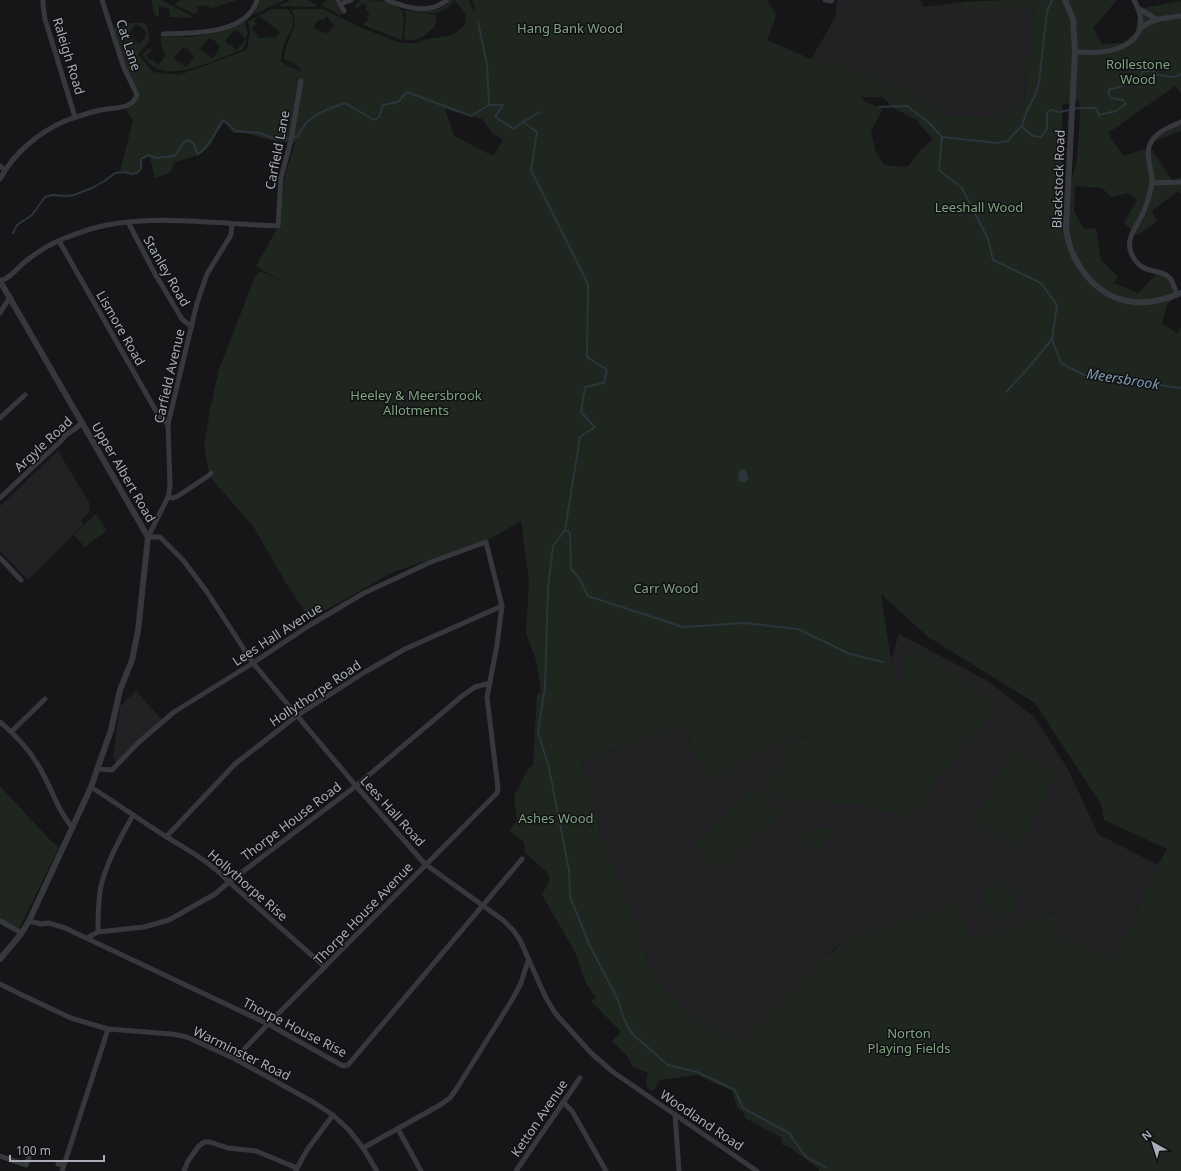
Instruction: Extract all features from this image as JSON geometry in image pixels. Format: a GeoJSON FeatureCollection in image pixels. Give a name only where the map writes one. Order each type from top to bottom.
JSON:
{"type":"FeatureCollection","features":[{"type":"Feature","properties":{"kind":"street","name":"Raleigh Road"},"geometry":{"type":"LineString","coordinates":[[43,0],[45,19],[75,117]]}},
{"type":"Feature","properties":{"kind":"street","name":"Cat Lane"},"geometry":{"type":"LineString","coordinates":[[75,117],[100,110],[128,105],[135,101],[137,95],[124,68],[102,0]]}},
{"type":"Feature","properties":{"kind":"street"},"geometry":{"type":"LineString","coordinates":[[163,34],[200,33],[223,29],[248,17],[255,8],[257,0]]}},
{"type":"Feature","properties":{"kind":"street"},"geometry":{"type":"LineString","coordinates":[[344,11],[339,2],[351,0]]}},
{"type":"Feature","properties":{"kind":"street"},"geometry":{"type":"LineString","coordinates":[[387,0],[399,5],[421,10],[441,5],[447,0]]}},
{"type":"Feature","properties":{"kind":"street"},"geometry":{"type":"LineString","coordinates":[[825,0],[832,0]]}},
{"type":"Feature","properties":{"kind":"street","name":"Blackstock Road"},"geometry":{"type":"LineString","coordinates":[[1065,0],[1073,19],[1076,52],[1066,227],[1068,242],[1079,266],[1092,281],[1109,295],[1128,302],[1143,303],[1152,302],[1179,294]]}},
{"type":"Feature","properties":{"kind":"street"},"geometry":{"type":"LineString","coordinates":[[1134,0],[1141,16],[1141,28]]}},
{"type":"Feature","properties":{"kind":"street"},"geometry":{"type":"LineString","coordinates":[[1138,8],[1156,19]]}},
{"type":"Feature","properties":{"kind":"street"},"geometry":{"type":"LineString","coordinates":[[1076,52],[1099,52],[1124,47],[1148,22],[1156,19],[1181,16]]}},
{"type":"Feature","properties":{"kind":"street","name":"Carfield Lane"},"geometry":{"type":"LineString","coordinates":[[232,224],[278,226],[281,178],[292,138],[301,81]]}},
{"type":"Feature","properties":{"kind":"street"},"geometry":{"type":"LineString","coordinates":[[0,179],[5,170],[18,155],[36,138],[75,117]]}},
{"type":"Feature","properties":{"kind":"street"},"geometry":{"type":"LineString","coordinates":[[1179,294],[1171,279],[1162,273],[1141,267],[1132,255],[1130,241],[1132,232],[1147,204],[1152,183],[1152,171],[1148,152],[1150,142],[1159,133],[1181,122]]}},
{"type":"Feature","properties":{"kind":"street"},"geometry":{"type":"LineString","coordinates":[[0,166],[5,170]]}},
{"type":"Feature","properties":{"kind":"street"},"geometry":{"type":"LineString","coordinates":[[1152,183],[1181,182]]}},
{"type":"Feature","properties":{"kind":"street"},"geometry":{"type":"LineString","coordinates":[[0,281],[8,279],[26,261],[59,241],[92,228],[128,222],[163,221],[232,224]]}},
{"type":"Feature","properties":{"kind":"street","name":"Stanley Road"},"geometry":{"type":"LineString","coordinates":[[128,222],[154,272],[182,319],[186,324],[192,327]]}},
{"type":"Feature","properties":{"kind":"street","name":"Carfield Avenue"},"geometry":{"type":"LineString","coordinates":[[148,537],[168,497],[170,486],[168,424],[201,288],[207,274],[230,235],[232,224]]}},
{"type":"Feature","properties":{"kind":"street","name":"Lismore Road"},"geometry":{"type":"LineString","coordinates":[[59,241],[160,418],[168,424]]}},
{"type":"Feature","properties":{"kind":"street","name":"Upper Albert Road"},"geometry":{"type":"LineString","coordinates":[[0,281],[148,537],[138,631],[132,660],[120,690],[111,730],[98,769],[73,828],[29,922],[0,959]]}},
{"type":"Feature","properties":{"kind":"street"},"geometry":{"type":"LineString","coordinates":[[0,313],[10,297]]}},
{"type":"Feature","properties":{"kind":"street"},"geometry":{"type":"LineString","coordinates":[[0,418],[25,396]]}},
{"type":"Feature","properties":{"kind":"street","name":"Argyle Road"},"geometry":{"type":"LineString","coordinates":[[0,498],[62,440],[64,436],[79,427],[82,421]]}},
{"type":"Feature","properties":{"kind":"street"},"geometry":{"type":"LineString","coordinates":[[168,497],[173,498],[178,496],[211,473]]}},
{"type":"Feature","properties":{"kind":"street","name":"Lees Hall Road"},"geometry":{"type":"LineString","coordinates":[[148,537],[160,537],[183,560],[207,592],[253,663],[356,786],[426,864],[503,920],[512,930],[520,940],[528,960],[552,1007],[568,1028],[591,1053],[613,1072],[635,1087]]}},
{"type":"Feature","properties":{"kind":"street","name":"Lees Hall Avenue"},"geometry":{"type":"LineString","coordinates":[[98,769],[112,770],[138,743],[174,712],[253,663],[310,625],[364,593],[431,562],[486,542]]}},
{"type":"Feature","properties":{"kind":"street","name":"Thorpe House Avenue"},"geometry":{"type":"LineString","coordinates":[[235,1059],[497,793],[498,788],[487,697],[497,646],[502,606],[486,542]]}},
{"type":"Feature","properties":{"kind":"street"},"geometry":{"type":"LineString","coordinates":[[0,558],[21,580]]}},
{"type":"Feature","properties":{"kind":"street","name":"Hollythorpe Road"},"geometry":{"type":"LineString","coordinates":[[166,837],[235,764],[298,715],[365,672],[405,649],[502,606]]}},
{"type":"Feature","properties":{"kind":"street","name":"Thorpe House Road"},"geometry":{"type":"LineString","coordinates":[[86,938],[98,932],[144,927],[168,920],[215,894],[356,786],[462,696],[475,687],[490,683]]}},
{"type":"Feature","properties":{"kind":"street"},"geometry":{"type":"LineString","coordinates":[[12,731],[44,700]]}},
{"type":"Feature","properties":{"kind":"street"},"geometry":{"type":"LineString","coordinates":[[0,722],[12,731],[32,756],[43,773],[65,820],[73,828]]}},
{"type":"Feature","properties":{"kind":"street","name":"Hollythorpe Rise"},"geometry":{"type":"LineString","coordinates":[[91,787],[218,870],[229,882],[325,967]]}},
{"type":"Feature","properties":{"kind":"street"},"geometry":{"type":"LineString","coordinates":[[98,932],[98,909],[102,885],[118,842],[133,815]]}},
{"type":"Feature","properties":{"kind":"street","name":"Thorpe House Rise"},"geometry":{"type":"LineString","coordinates":[[29,922],[49,924],[65,928],[268,1024],[343,1066],[348,1065],[522,859]]}},
{"type":"Feature","properties":{"kind":"street"},"geometry":{"type":"LineString","coordinates":[[0,921],[21,934]]}},
{"type":"Feature","properties":{"kind":"street"},"geometry":{"type":"LineString","coordinates":[[363,1148],[450,1098],[512,1000],[521,983],[528,960]]}},
{"type":"Feature","properties":{"kind":"street","name":"Warminster Road"},"geometry":{"type":"LineString","coordinates":[[0,984],[70,1018],[108,1029],[179,1035],[199,1042],[235,1059],[314,1102],[333,1115],[349,1130],[363,1148],[377,1171]]}},
{"type":"Feature","properties":{"kind":"street"},"geometry":{"type":"LineString","coordinates":[[62,1171],[61,1164],[108,1029]]}},
{"type":"Feature","properties":{"kind":"street","name":"Ketton Avenue"},"geometry":{"type":"LineString","coordinates":[[516,1171],[580,1078]]}},
{"type":"Feature","properties":{"kind":"street","name":"Woodland Road"},"geometry":{"type":"LineString","coordinates":[[635,1087],[757,1171]]}},
{"type":"Feature","properties":{"kind":"street"},"geometry":{"type":"LineString","coordinates":[[563,1102],[572,1110],[606,1171]]}},
{"type":"Feature","properties":{"kind":"street"},"geometry":{"type":"LineString","coordinates":[[675,1114],[678,1171]]}},
{"type":"Feature","properties":{"kind":"street"},"geometry":{"type":"LineString","coordinates":[[184,1171],[198,1147],[204,1142],[210,1142],[228,1148],[256,1152],[296,1169],[307,1150],[333,1115]]}},
{"type":"Feature","properties":{"kind":"street"},"geometry":{"type":"LineString","coordinates":[[398,1129],[422,1171]]}},
{"type":"Feature","properties":{"kind":"street"},"geometry":{"type":"LineString","coordinates":[[0,1156],[26,1165],[29,1158]]}},
{"type":"Feature","properties":{"kind":"shaded area"},"geometry":{"type":"Polygon","coordinates":[[[837,0],[920,0],[923,7],[961,2],[962,10],[1034,9],[1024,98],[1012,110],[993,118],[947,115],[903,89],[811,59],[835,18],[837,0]]]}},
{"type":"Feature","properties":{"kind":"shaded area"},"geometry":{"type":"Polygon","coordinates":[[[58,451],[90,504],[89,512],[81,521],[84,524],[28,580],[0,551],[0,506],[58,451]]]}},
{"type":"Feature","properties":{"kind":"shaded area"},"geometry":{"type":"Polygon","coordinates":[[[745,469],[749,478],[745,482],[741,482],[739,481],[738,474],[741,470],[745,469]]]}},
{"type":"Feature","properties":{"kind":"shaded area"},"geometry":{"type":"Polygon","coordinates":[[[899,634],[988,681],[1034,717],[1068,769],[1098,834],[1158,865],[1116,957],[1062,939],[1055,913],[970,942],[959,903],[857,937],[833,950],[738,1045],[719,1032],[706,1028],[667,993],[647,960],[643,942],[604,845],[581,758],[600,755],[686,723],[694,758],[742,761],[766,747],[833,729],[877,708],[896,693],[891,660],[899,634]]]}},
{"type":"Feature","properties":{"kind":"shaded area"},"geometry":{"type":"Polygon","coordinates":[[[136,691],[163,721],[118,765],[113,757],[120,706],[136,691]]]}},
{"type":"Feature","properties":{"kind":"green space"},"geometry":{"type":"Polygon","coordinates":[[[151,0],[161,0],[195,18],[170,17],[169,9],[159,6],[159,17],[155,16],[151,0]]]}},
{"type":"Feature","properties":{"kind":"green space"},"geometry":{"type":"Polygon","coordinates":[[[181,0],[237,0],[209,9],[208,5],[197,7],[198,12],[194,14],[174,4],[181,0]]]}},
{"type":"Feature","properties":{"kind":"green space"},"geometry":{"type":"Polygon","coordinates":[[[259,0],[285,0],[253,15],[259,0]]]}},
{"type":"Feature","properties":{"kind":"green space"},"geometry":{"type":"Polygon","coordinates":[[[291,0],[308,0],[319,7],[278,6],[291,0]]]}},
{"type":"Feature","properties":{"kind":"green space"},"geometry":{"type":"Polygon","coordinates":[[[327,0],[334,0],[343,14],[339,15],[321,5],[327,0]]]}},
{"type":"Feature","properties":{"kind":"green space"},"geometry":{"type":"Polygon","coordinates":[[[360,0],[391,3],[400,9],[404,20],[402,40],[363,25],[368,19],[366,18],[370,13],[365,9],[367,7],[363,3],[357,8],[355,6],[360,0]]]}},
{"type":"Feature","properties":{"kind":"green space"},"geometry":{"type":"Polygon","coordinates":[[[451,0],[454,0],[440,12],[423,13],[411,10],[432,11],[442,7],[451,0]]]}},
{"type":"Feature","properties":{"kind":"green space"},"geometry":{"type":"Polygon","coordinates":[[[469,0],[473,10],[475,8],[472,0],[768,0],[768,3],[777,14],[767,40],[811,59],[850,67],[903,89],[947,115],[993,118],[1012,110],[1024,98],[1034,9],[962,10],[961,2],[1005,0],[1117,0],[1093,28],[1102,44],[1122,43],[1135,33],[1139,9],[1181,1],[1181,93],[1175,86],[1108,133],[1123,156],[1145,149],[1153,151],[1173,181],[1181,177],[1181,194],[1178,191],[1152,211],[1157,222],[1137,235],[1124,223],[1137,199],[1128,193],[1111,197],[1102,188],[1075,186],[1074,211],[1084,229],[1096,228],[1101,260],[1118,277],[1114,283],[1138,293],[1157,274],[1168,279],[1177,295],[1167,305],[1162,324],[1177,333],[1181,328],[1181,1171],[819,1171],[819,1169],[789,1147],[782,1145],[782,1138],[745,1118],[744,1112],[738,1109],[732,1091],[697,1075],[660,1080],[653,1091],[647,1087],[646,1081],[648,1073],[632,1066],[627,1056],[612,1041],[621,1032],[591,1001],[596,998],[586,983],[574,950],[542,895],[550,879],[547,872],[525,853],[524,842],[509,830],[517,821],[514,796],[528,769],[533,765],[537,694],[541,692],[536,660],[526,633],[529,582],[521,521],[486,541],[393,572],[310,619],[289,588],[253,526],[211,478],[204,447],[210,409],[219,369],[255,277],[261,271],[284,283],[256,266],[278,227],[286,173],[295,143],[274,141],[245,133],[233,133],[224,122],[208,148],[199,155],[175,162],[170,173],[155,178],[149,155],[139,160],[141,169],[133,174],[120,171],[133,121],[125,108],[139,95],[128,75],[114,28],[134,23],[146,24],[149,34],[149,41],[138,54],[153,72],[179,75],[247,50],[250,33],[248,21],[272,9],[287,9],[293,18],[293,22],[283,47],[281,61],[286,65],[303,72],[295,64],[284,59],[295,23],[291,9],[323,9],[362,28],[398,42],[417,43],[423,40],[453,35],[465,25],[465,18],[467,16],[455,1],[469,0]],[[259,16],[254,21],[257,23],[251,29],[257,35],[257,38],[276,37],[280,32],[259,16]],[[327,16],[322,21],[321,19],[314,25],[314,29],[326,33],[330,32],[329,31],[334,26],[327,16]],[[136,24],[127,35],[131,39],[133,38],[138,44],[143,40],[147,33],[136,24]],[[861,97],[865,102],[883,109],[871,131],[875,150],[884,165],[907,167],[921,150],[933,139],[915,119],[895,109],[882,97],[861,97]],[[1079,100],[1062,105],[1063,147],[1059,230],[1077,160],[1080,115],[1079,100]],[[445,109],[454,136],[493,156],[503,140],[492,133],[482,119],[445,109]],[[881,594],[896,692],[900,684],[905,660],[913,648],[967,682],[985,697],[990,704],[989,712],[984,721],[947,767],[933,787],[924,806],[916,813],[910,815],[859,805],[832,802],[801,802],[783,796],[774,801],[765,780],[767,776],[778,770],[787,757],[781,746],[826,732],[859,720],[874,712],[895,694],[877,708],[833,729],[766,747],[715,779],[694,758],[686,723],[600,755],[581,758],[604,845],[643,942],[647,960],[667,993],[706,1027],[719,1032],[738,1045],[822,960],[841,945],[857,937],[959,903],[970,942],[1055,913],[1062,939],[1116,957],[1158,865],[1167,849],[1104,820],[1102,806],[1035,703],[928,637],[881,594]]]}},
{"type":"Feature","properties":{"kind":"green space"},"geometry":{"type":"Polygon","coordinates":[[[404,10],[437,15],[435,26],[425,35],[417,39],[404,39],[406,16],[404,10]]]}},
{"type":"Feature","properties":{"kind":"green space"},"geometry":{"type":"Polygon","coordinates":[[[245,22],[248,35],[246,36],[246,43],[242,50],[200,66],[178,71],[167,71],[155,68],[142,54],[149,48],[152,50],[146,56],[158,65],[166,54],[162,49],[160,37],[190,37],[221,32],[245,22]],[[234,30],[225,41],[229,45],[231,44],[236,50],[241,46],[245,39],[238,31],[237,32],[234,30]],[[209,38],[200,49],[211,58],[216,54],[220,47],[213,39],[212,40],[209,38]],[[183,47],[174,58],[178,62],[180,61],[185,67],[190,63],[194,56],[187,48],[186,49],[183,47]]]}},
{"type":"Feature","properties":{"kind":"green space"},"geometry":{"type":"Polygon","coordinates":[[[1181,125],[1181,131],[1152,142],[1160,134],[1181,125]]]}},
{"type":"Feature","properties":{"kind":"green space"},"geometry":{"type":"Polygon","coordinates":[[[96,514],[107,530],[85,547],[74,535],[96,514]]]}},
{"type":"Feature","properties":{"kind":"green space"},"geometry":{"type":"Polygon","coordinates":[[[1010,749],[1057,771],[1021,847],[974,825],[1010,749]]]}},
{"type":"Feature","properties":{"kind":"green space"},"geometry":{"type":"Polygon","coordinates":[[[0,786],[50,840],[59,847],[18,931],[0,921],[0,786]]]}},
{"type":"Feature","properties":{"kind":"green space"},"geometry":{"type":"Polygon","coordinates":[[[756,786],[781,813],[719,871],[694,845],[756,786]]]}},
{"type":"Feature","properties":{"kind":"green space"},"geometry":{"type":"Polygon","coordinates":[[[816,827],[817,829],[823,827],[823,829],[832,828],[821,852],[801,842],[805,831],[816,827]]]}},
{"type":"Feature","properties":{"kind":"green space"},"geometry":{"type":"Polygon","coordinates":[[[991,879],[1021,893],[1008,920],[978,906],[991,879]]]}},
{"type":"Feature","properties":{"kind":"waterway"},"geometry":{"type":"LineString","coordinates":[[1022,126],[1026,113],[1037,91],[1047,11],[1052,0]]}},
{"type":"Feature","properties":{"kind":"waterway"},"geometry":{"type":"LineString","coordinates":[[478,22],[487,65],[489,105]]}},
{"type":"Feature","properties":{"kind":"waterway"},"geometry":{"type":"LineString","coordinates":[[879,107],[907,106],[927,121],[942,137],[997,143],[1008,141],[1021,126],[1033,136],[1041,137],[1047,129],[1047,113],[1051,110],[1060,112],[1078,108],[1096,108],[1099,115],[1116,111],[1126,104],[1123,100],[1111,98],[1109,95],[1109,89],[1122,86],[1131,76],[1139,79],[1142,72],[1152,70],[1157,75],[1175,77],[1181,74]]}},
{"type":"Feature","properties":{"kind":"waterway"},"geometry":{"type":"LineString","coordinates":[[13,233],[17,225],[32,215],[45,197],[52,195],[74,195],[92,188],[115,173],[137,173],[141,169],[141,159],[149,155],[156,158],[175,156],[184,142],[188,140],[194,144],[197,154],[201,152],[210,142],[223,120],[236,131],[260,133],[275,139],[290,138],[298,136],[311,118],[330,108],[345,103],[374,120],[379,117],[383,105],[398,102],[407,92],[471,116],[489,105],[503,105],[495,117],[514,129],[540,112]]}},
{"type":"Feature","properties":{"kind":"waterway"},"geometry":{"type":"LineString","coordinates":[[523,122],[537,132],[531,170],[588,284],[587,357],[607,370],[604,383],[585,387],[581,412],[595,427],[580,437],[565,530],[553,546],[548,588],[545,687],[538,732],[549,768],[569,870],[570,897],[590,946],[618,1000],[624,1019],[631,1032],[668,1065],[697,1072],[735,1090],[743,1108],[789,1133],[805,1156],[826,1168]]}},
{"type":"Feature","properties":{"kind":"waterway","name":"Meersbrook"},"geometry":{"type":"LineString","coordinates":[[942,137],[939,170],[962,188],[988,239],[993,260],[1041,283],[1057,305],[1052,339],[1061,363],[1084,375],[1181,388]]}},
{"type":"Feature","properties":{"kind":"waterway"},"geometry":{"type":"LineString","coordinates":[[1006,392],[1052,339]]}},
{"type":"Feature","properties":{"kind":"waterway"},"geometry":{"type":"LineString","coordinates":[[565,530],[570,533],[571,569],[579,578],[588,596],[683,627],[744,623],[798,629],[850,654],[883,662]]}},
{"type":"Feature","properties":{"kind":"park label","name":"Hang Bank Wood"},"geometry":{"type":"Point","coordinates":[570,28]}},
{"type":"Feature","properties":{"kind":"park label","name":"Rollestone Wood"},"geometry":{"type":"Point","coordinates":[1138,72]}},
{"type":"Feature","properties":{"kind":"park label","name":"Leeshall Wood"},"geometry":{"type":"Point","coordinates":[979,207]}},
{"type":"Feature","properties":{"kind":"park label","name":"Heeley & Meersbrook Allotments"},"geometry":{"type":"Point","coordinates":[416,402]}},
{"type":"Feature","properties":{"kind":"park label","name":"Carr Wood"},"geometry":{"type":"Point","coordinates":[666,588]}},
{"type":"Feature","properties":{"kind":"park label","name":"Ashes Wood"},"geometry":{"type":"Point","coordinates":[556,818]}},
{"type":"Feature","properties":{"kind":"park label","name":"Norton Playing Fields"},"geometry":{"type":"Point","coordinates":[909,1040]}}]}
